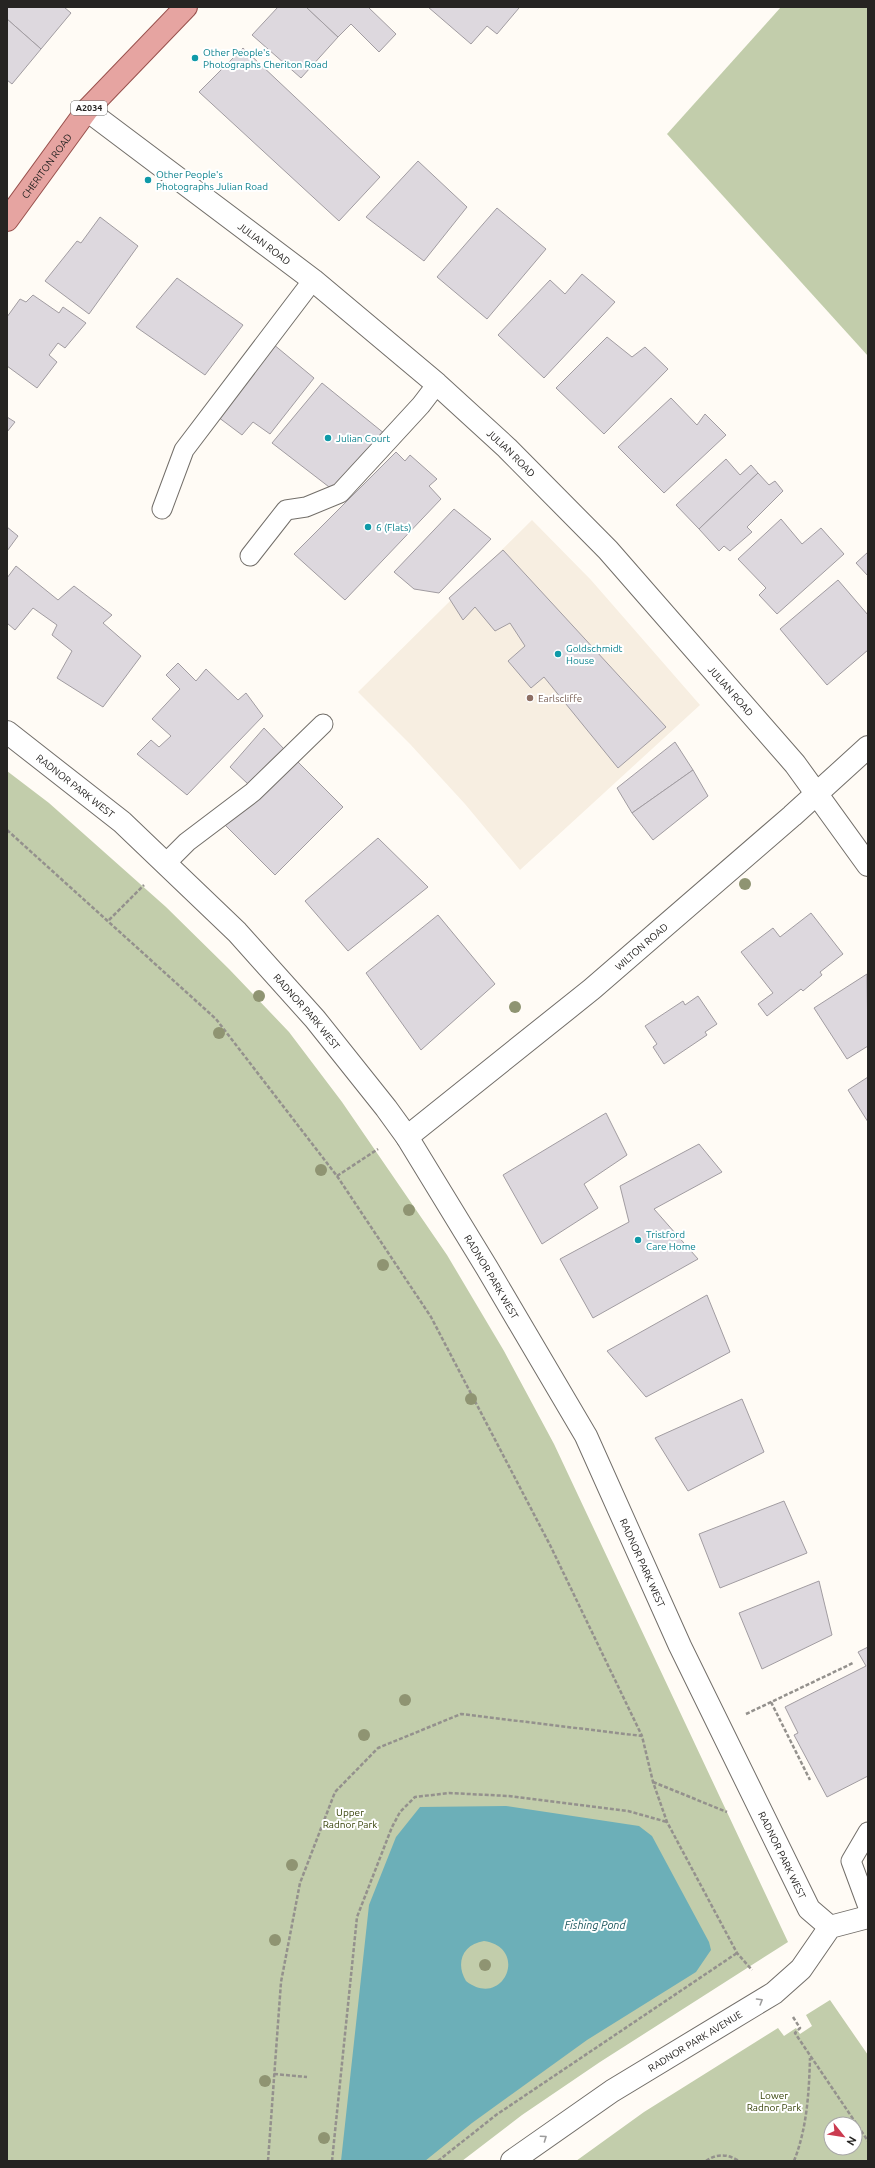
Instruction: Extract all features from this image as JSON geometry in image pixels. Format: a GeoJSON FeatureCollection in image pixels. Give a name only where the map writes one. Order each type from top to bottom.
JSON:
{"type":"FeatureCollection","features":[{"type":"Feature","properties":{"kind":"main road","name":"CHERITON ROAD"},"geometry":{"type":"LineString","coordinates":[[7,220],[87,110],[186,7]]}},
{"type":"Feature","properties":{"kind":"street","name":"JULIAN ROAD"},"geometry":{"type":"LineString","coordinates":[[87,110],[313,280],[437,384],[507,448],[608,550],[795,764],[868,865]]}},
{"type":"Feature","properties":{"kind":"street","name":"RADNOR PARK WEST"},"geometry":{"type":"LineString","coordinates":[[7,732],[122,822],[237,932],[315,1019],[386,1108],[407,1137],[487,1268],[586,1436],[680,1646],[809,1909],[830,1927]]}},
{"type":"Feature","properties":{"kind":"street","name":"WILTON ROAD"},"geometry":{"type":"LineString","coordinates":[[407,1137],[592,989],[817,794],[868,747]]}},
{"type":"Feature","properties":{"kind":"street"},"geometry":{"type":"LineString","coordinates":[[830,1927],[868,1917]]}},
{"type":"Feature","properties":{"kind":"street","name":"RADNOR PARK AVENUE"},"geometry":{"type":"LineString","coordinates":[[512,2161],[612,2090],[774,1993],[801,1968],[830,1927]]}},
{"type":"Feature","properties":{"kind":"lane"},"geometry":{"type":"LineString","coordinates":[[162,509],[184,450],[313,280]]}},
{"type":"Feature","properties":{"kind":"lane"},"geometry":{"type":"LineString","coordinates":[[250,556],[286,510],[306,507],[340,494],[421,405],[437,384]]}},
{"type":"Feature","properties":{"kind":"lane"},"geometry":{"type":"LineString","coordinates":[[166,863],[187,842],[253,792],[323,724]]}},
{"type":"Feature","properties":{"kind":"lane"},"geometry":{"type":"LineString","coordinates":[[868,1832],[850,1861],[868,1907]]}},
{"type":"Feature","properties":{"kind":"path"},"geometry":{"type":"LineString","coordinates":[[7,830],[109,920],[216,1019],[337,1176],[431,1317],[550,1544],[642,1736],[652,1782],[667,1822],[737,1953],[774,1993],[800,2028],[796,2033],[810,2058],[868,2141]]}},
{"type":"Feature","properties":{"kind":"path"},"geometry":{"type":"LineString","coordinates":[[109,920],[149,880]]}},
{"type":"Feature","properties":{"kind":"path"},"geometry":{"type":"LineString","coordinates":[[337,1176],[382,1147]]}},
{"type":"Feature","properties":{"kind":"path"},"geometry":{"type":"LineString","coordinates":[[744,1715],[853,1663]]}},
{"type":"Feature","properties":{"kind":"path"},"geometry":{"type":"LineString","coordinates":[[771,1702],[810,1780]]}},
{"type":"Feature","properties":{"kind":"path"},"geometry":{"type":"LineString","coordinates":[[268,2161],[281,1982],[300,1883],[335,1792],[378,1748],[461,1714],[642,1736]]}},
{"type":"Feature","properties":{"kind":"path"},"geometry":{"type":"LineString","coordinates":[[652,1782],[731,1814]]}},
{"type":"Feature","properties":{"kind":"path"},"geometry":{"type":"LineString","coordinates":[[332,2161],[357,1917],[392,1827],[400,1812],[415,1797],[449,1793],[509,1796],[628,1811],[667,1822]]}},
{"type":"Feature","properties":{"kind":"path"},"geometry":{"type":"LineString","coordinates":[[438,2161],[515,2102],[737,1953]]}},
{"type":"Feature","properties":{"kind":"path"},"geometry":{"type":"LineString","coordinates":[[794,2161],[801,2144],[809,2099],[810,2058]]}},
{"type":"Feature","properties":{"kind":"path"},"geometry":{"type":"LineString","coordinates":[[274,2074],[307,2077]]}},
{"type":"Feature","properties":{"kind":"path"},"geometry":{"type":"LineString","coordinates":[[706,2161],[714,2156],[730,2155],[739,2161]]}},
{"type":"Feature","properties":{"kind":"shaded area","name":"Earlscliffe"},"geometry":{"type":"Polygon","coordinates":[[[532,520],[591,580],[700,705],[520,870],[465,804],[410,744],[358,692],[532,520]]]}},
{"type":"Feature","properties":{"kind":"green space"},"geometry":{"type":"Polygon","coordinates":[[[781,7],[868,7],[868,356],[667,134],[781,7]]]}},
{"type":"Feature","properties":{"kind":"green space","name":"Upper Radnor Park"},"geometry":{"type":"Polygon","coordinates":[[[7,771],[49,803],[166,907],[229,969],[289,1032],[342,1102],[447,1255],[504,1351],[554,1444],[788,1942],[600,2062],[522,2115],[462,2161],[7,2161],[7,771]]]}},
{"type":"Feature","properties":{"kind":"green space","name":"Lower Radnor Park"},"geometry":{"type":"Polygon","coordinates":[[[830,2000],[868,2055],[868,2161],[576,2161],[644,2112],[778,2028],[784,2036],[796,2028],[800,2034],[812,2026],[806,2015],[830,2000]]]}},
{"type":"Feature","properties":{"kind":"water","name":"Fishing Pond"},"geometry":{"type":"Polygon","coordinates":[[[506,1806],[639,1826],[652,1836],[709,1942],[711,1950],[696,1972],[587,2040],[472,2123],[425,2161],[341,2161],[369,1905],[396,1837],[420,1807],[506,1806]],[[484,1941],[471,1946],[466,1950],[461,1961],[461,1968],[466,1981],[479,1988],[491,1988],[500,1983],[506,1974],[508,1964],[506,1954],[498,1946],[484,1941]]]}},
{"type":"Feature","properties":{"kind":"building"},"geometry":{"type":"Polygon","coordinates":[[[7,7],[64,7],[71,13],[41,49],[7,19],[7,7]]]}},
{"type":"Feature","properties":{"kind":"building"},"geometry":{"type":"Polygon","coordinates":[[[278,7],[306,7],[338,37],[301,78],[252,35],[278,7]]]}},
{"type":"Feature","properties":{"kind":"building"},"geometry":{"type":"Polygon","coordinates":[[[306,7],[368,7],[396,34],[379,52],[351,24],[338,37],[306,7]]]}},
{"type":"Feature","properties":{"kind":"building"},"geometry":{"type":"Polygon","coordinates":[[[428,7],[519,8],[497,34],[487,26],[471,44],[428,7]]]}},
{"type":"Feature","properties":{"kind":"building"},"geometry":{"type":"Polygon","coordinates":[[[7,19],[41,49],[12,84],[7,80],[7,19]]]}},
{"type":"Feature","properties":{"kind":"building"},"geometry":{"type":"Polygon","coordinates":[[[243,48],[380,177],[339,221],[199,92],[243,48]]]}},
{"type":"Feature","properties":{"kind":"building"},"geometry":{"type":"Polygon","coordinates":[[[418,161],[467,207],[424,261],[366,217],[418,161]]]}},
{"type":"Feature","properties":{"kind":"building"},"geometry":{"type":"Polygon","coordinates":[[[497,208],[546,249],[487,319],[437,277],[497,208]]]}},
{"type":"Feature","properties":{"kind":"building"},"geometry":{"type":"Polygon","coordinates":[[[100,217],[138,246],[89,314],[45,281],[77,241],[81,243],[100,217]]]}},
{"type":"Feature","properties":{"kind":"building"},"geometry":{"type":"Polygon","coordinates":[[[582,274],[615,302],[544,378],[498,335],[550,280],[565,294],[582,274]]]}},
{"type":"Feature","properties":{"kind":"building"},"geometry":{"type":"Polygon","coordinates":[[[177,278],[243,325],[205,375],[136,327],[177,278]]]}},
{"type":"Feature","properties":{"kind":"building"},"geometry":{"type":"Polygon","coordinates":[[[33,295],[59,313],[63,307],[86,323],[65,348],[58,343],[49,355],[57,362],[37,388],[7,366],[7,317],[20,299],[26,302],[33,295]]]}},
{"type":"Feature","properties":{"kind":"building"},"geometry":{"type":"Polygon","coordinates":[[[607,337],[632,357],[645,347],[668,369],[604,434],[556,388],[607,337]]]}},
{"type":"Feature","properties":{"kind":"building"},"geometry":{"type":"Polygon","coordinates":[[[273,344],[314,378],[270,434],[253,422],[242,435],[218,417],[273,344]]]}},
{"type":"Feature","properties":{"kind":"building","name":"Julian Court"},"geometry":{"type":"Polygon","coordinates":[[[322,383],[385,434],[333,490],[272,443],[322,383]]]}},
{"type":"Feature","properties":{"kind":"building"},"geometry":{"type":"Polygon","coordinates":[[[671,398],[697,425],[705,414],[726,435],[664,493],[618,447],[671,398]]]}},
{"type":"Feature","properties":{"kind":"building"},"geometry":{"type":"Polygon","coordinates":[[[7,417],[15,422],[7,432],[7,417]]]}},
{"type":"Feature","properties":{"kind":"building","name":"6 (Flats)"},"geometry":{"type":"Polygon","coordinates":[[[396,452],[405,461],[410,455],[437,479],[429,486],[441,499],[345,600],[294,554],[396,452]]]}},
{"type":"Feature","properties":{"kind":"building"},"geometry":{"type":"Polygon","coordinates":[[[726,459],[740,475],[751,465],[758,473],[699,529],[676,505],[726,459]]]}},
{"type":"Feature","properties":{"kind":"building"},"geometry":{"type":"Polygon","coordinates":[[[758,473],[769,485],[775,481],[783,491],[747,527],[752,532],[730,551],[724,546],[719,551],[699,529],[758,473]]]}},
{"type":"Feature","properties":{"kind":"building"},"geometry":{"type":"Polygon","coordinates":[[[454,509],[491,539],[439,593],[414,589],[394,572],[454,509]]]}},
{"type":"Feature","properties":{"kind":"building"},"geometry":{"type":"Polygon","coordinates":[[[781,519],[802,544],[821,528],[844,554],[777,614],[759,595],[766,588],[738,559],[781,519]]]}},
{"type":"Feature","properties":{"kind":"building"},"geometry":{"type":"Polygon","coordinates":[[[7,527],[18,536],[7,551],[7,527]]]}},
{"type":"Feature","properties":{"kind":"building","name":"Goldschmidt House"},"geometry":{"type":"Polygon","coordinates":[[[503,550],[666,727],[618,768],[544,677],[531,688],[508,661],[525,646],[510,623],[495,631],[475,607],[463,620],[449,598],[503,550]]]}},
{"type":"Feature","properties":{"kind":"building"},"geometry":{"type":"Polygon","coordinates":[[[868,552],[868,576],[856,563],[868,552]]]}},
{"type":"Feature","properties":{"kind":"building"},"geometry":{"type":"Polygon","coordinates":[[[16,566],[58,600],[74,586],[112,615],[103,623],[141,656],[103,707],[57,678],[72,651],[52,635],[57,625],[33,608],[15,630],[7,623],[7,578],[16,566]]]}},
{"type":"Feature","properties":{"kind":"building"},"geometry":{"type":"Polygon","coordinates":[[[838,580],[868,615],[868,650],[827,685],[780,629],[838,580]]]}},
{"type":"Feature","properties":{"kind":"building"},"geometry":{"type":"Polygon","coordinates":[[[178,663],[196,681],[206,669],[238,700],[246,693],[263,716],[187,795],[137,754],[151,740],[159,747],[171,736],[152,719],[180,689],[166,675],[178,663]]]}},
{"type":"Feature","properties":{"kind":"building"},"geometry":{"type":"Polygon","coordinates":[[[264,728],[284,749],[248,784],[230,767],[264,728]]]}},
{"type":"Feature","properties":{"kind":"building"},"geometry":{"type":"Polygon","coordinates":[[[675,742],[693,770],[632,813],[617,788],[675,742]]]}},
{"type":"Feature","properties":{"kind":"building"},"geometry":{"type":"Polygon","coordinates":[[[291,755],[343,807],[275,875],[225,825],[291,755]]]}},
{"type":"Feature","properties":{"kind":"building"},"geometry":{"type":"Polygon","coordinates":[[[693,770],[708,796],[653,840],[632,813],[693,770]]]}},
{"type":"Feature","properties":{"kind":"building"},"geometry":{"type":"Polygon","coordinates":[[[378,838],[428,887],[348,951],[305,901],[378,838]]]}},
{"type":"Feature","properties":{"kind":"building"},"geometry":{"type":"Polygon","coordinates":[[[811,913],[843,954],[820,972],[822,975],[803,991],[801,989],[767,1016],[758,1004],[773,993],[741,952],[773,928],[780,937],[811,913]]]}},
{"type":"Feature","properties":{"kind":"building"},"geometry":{"type":"Polygon","coordinates":[[[438,915],[495,984],[421,1050],[366,973],[438,915]]]}},
{"type":"Feature","properties":{"kind":"building"},"geometry":{"type":"Polygon","coordinates":[[[867,974],[868,1046],[847,1059],[814,1008],[867,974]]]}},
{"type":"Feature","properties":{"kind":"building"},"geometry":{"type":"Polygon","coordinates":[[[698,996],[717,1024],[705,1032],[707,1035],[664,1064],[653,1047],[657,1044],[645,1026],[683,1001],[685,1005],[698,996]]]}},
{"type":"Feature","properties":{"kind":"building"},"geometry":{"type":"Polygon","coordinates":[[[868,1077],[868,1122],[848,1090],[868,1077]]]}},
{"type":"Feature","properties":{"kind":"building"},"geometry":{"type":"Polygon","coordinates":[[[606,1113],[627,1155],[584,1184],[598,1208],[542,1244],[503,1175],[606,1113]]]}},
{"type":"Feature","properties":{"kind":"building","name":"Tristford Care Home"},"geometry":{"type":"Polygon","coordinates":[[[699,1144],[722,1172],[654,1209],[698,1259],[593,1318],[560,1259],[629,1222],[620,1186],[699,1144]]]}},
{"type":"Feature","properties":{"kind":"building"},"geometry":{"type":"Polygon","coordinates":[[[707,1295],[730,1352],[646,1397],[607,1351],[707,1295]]]}},
{"type":"Feature","properties":{"kind":"building"},"geometry":{"type":"Polygon","coordinates":[[[742,1399],[764,1452],[688,1491],[655,1438],[742,1399]]]}},
{"type":"Feature","properties":{"kind":"building"},"geometry":{"type":"Polygon","coordinates":[[[784,1501],[807,1553],[720,1588],[699,1534],[784,1501]]]}},
{"type":"Feature","properties":{"kind":"building"},"geometry":{"type":"Polygon","coordinates":[[[819,1581],[832,1635],[762,1669],[739,1613],[819,1581]]]}},
{"type":"Feature","properties":{"kind":"building"},"geometry":{"type":"Polygon","coordinates":[[[868,1647],[868,1776],[827,1797],[794,1735],[798,1733],[785,1707],[866,1666],[858,1652],[868,1647]]]}},
{"type":"Feature","properties":{"kind":"place","name":"Other People's Photographs Cheriton Road"},"geometry":{"type":"Point","coordinates":[195,58]}},
{"type":"Feature","properties":{"kind":"place","name":"Other People's Photographs Julian Road"},"geometry":{"type":"Point","coordinates":[148,180]}},
{"type":"Feature","properties":{"kind":"place","name":"Julian Court"},"geometry":{"type":"Point","coordinates":[328,438]}},
{"type":"Feature","properties":{"kind":"place","name":"6 (Flats)"},"geometry":{"type":"Point","coordinates":[368,527]}},
{"type":"Feature","properties":{"kind":"place","name":"Goldschmidt House"},"geometry":{"type":"Point","coordinates":[558,654]}},
{"type":"Feature","properties":{"kind":"place","name":"Earlscliffe"},"geometry":{"type":"Point","coordinates":[530,698]}},
{"type":"Feature","properties":{"kind":"place","name":"Tristford Care Home"},"geometry":{"type":"Point","coordinates":[638,1240]}}]}
